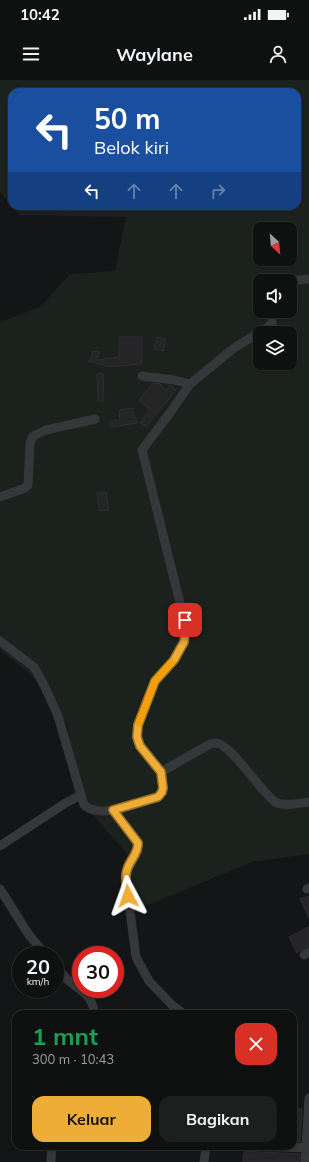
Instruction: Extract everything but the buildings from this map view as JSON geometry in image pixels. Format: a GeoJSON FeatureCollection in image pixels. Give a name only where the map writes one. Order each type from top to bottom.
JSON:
{"type":"FeatureCollection","features":[{"type":"Feature","properties":{"kind":"street"},"geometry":{"type":"LineString","coordinates":[[297,280],[309,279]]}},
{"type":"Feature","properties":{"kind":"street"},"geometry":{"type":"LineString","coordinates":[[0,641],[34,667],[44,685],[58,716],[84,805],[88,808],[101,811],[113,810],[158,797],[163,788],[161,772],[140,746],[137,737],[138,725],[155,681],[174,660],[184,642],[186,627],[142,450],[190,384],[234,348],[268,327],[272,323],[272,318]]}},
{"type":"Feature","properties":{"kind":"street"},"geometry":{"type":"LineString","coordinates":[[142,376],[174,380],[190,384]]}},
{"type":"Feature","properties":{"kind":"street"},"geometry":{"type":"LineString","coordinates":[[0,497],[25,488],[28,485],[30,443],[33,436],[46,430],[95,419]]}},
{"type":"Feature","properties":{"kind":"street"},"geometry":{"type":"LineString","coordinates":[[161,772],[210,744],[216,743],[224,747],[274,801],[282,803],[309,802]]}},
{"type":"Feature","properties":{"kind":"street"},"geometry":{"type":"LineString","coordinates":[[0,846],[64,804],[81,795]]}},
{"type":"Feature","properties":{"kind":"street"},"geometry":{"type":"LineString","coordinates":[[113,810],[138,843],[138,850],[127,870],[126,881],[136,957],[149,981],[179,1010]]}},
{"type":"Feature","properties":{"kind":"street"},"geometry":{"type":"LineString","coordinates":[[0,889],[29,935],[38,946]]}},
{"type":"Feature","properties":{"kind":"street"},"geometry":{"type":"LineString","coordinates":[[64,976],[89,996],[94,1005],[94,1010]]}},
{"type":"Feature","properties":{"kind":"street"},"geometry":{"type":"LineString","coordinates":[[305,1162],[309,1098]]}},
{"type":"Feature","properties":{"kind":"street"},"geometry":{"type":"LineString","coordinates":[[297,1148],[307,1148]]}},
{"type":"Feature","properties":{"kind":"street"},"geometry":{"type":"LineString","coordinates":[[51,1162],[52,1150]]}},
{"type":"Feature","properties":{"kind":"street"},"geometry":{"type":"LineString","coordinates":[[204,1162],[206,1150]]}},
{"type":"Feature","properties":{"kind":"shaded area"},"geometry":{"type":"Polygon","coordinates":[[[0,80],[309,80],[309,854],[252,862],[136,910],[127,854],[74,795],[67,723],[58,716],[39,682],[0,649],[0,322],[40,307],[70,274],[115,271],[126,217],[19,215],[15,210],[301,210],[301,88],[8,88],[8,202],[0,192],[0,80]]]}},
{"type":"Feature","properties":{"kind":"slow traffic"},"geometry":{"type":"LineString","coordinates":[[139,723],[149,693],[155,681],[171,663]]}},
{"type":"Feature","properties":{"kind":"route"},"geometry":{"type":"LineString","coordinates":[[128,896],[126,881],[127,870],[138,850],[138,843],[113,810],[158,797],[162,792],[161,772],[140,746],[137,737],[138,725],[149,693],[155,681],[174,660],[184,642],[186,636],[185,620]]}}]}
